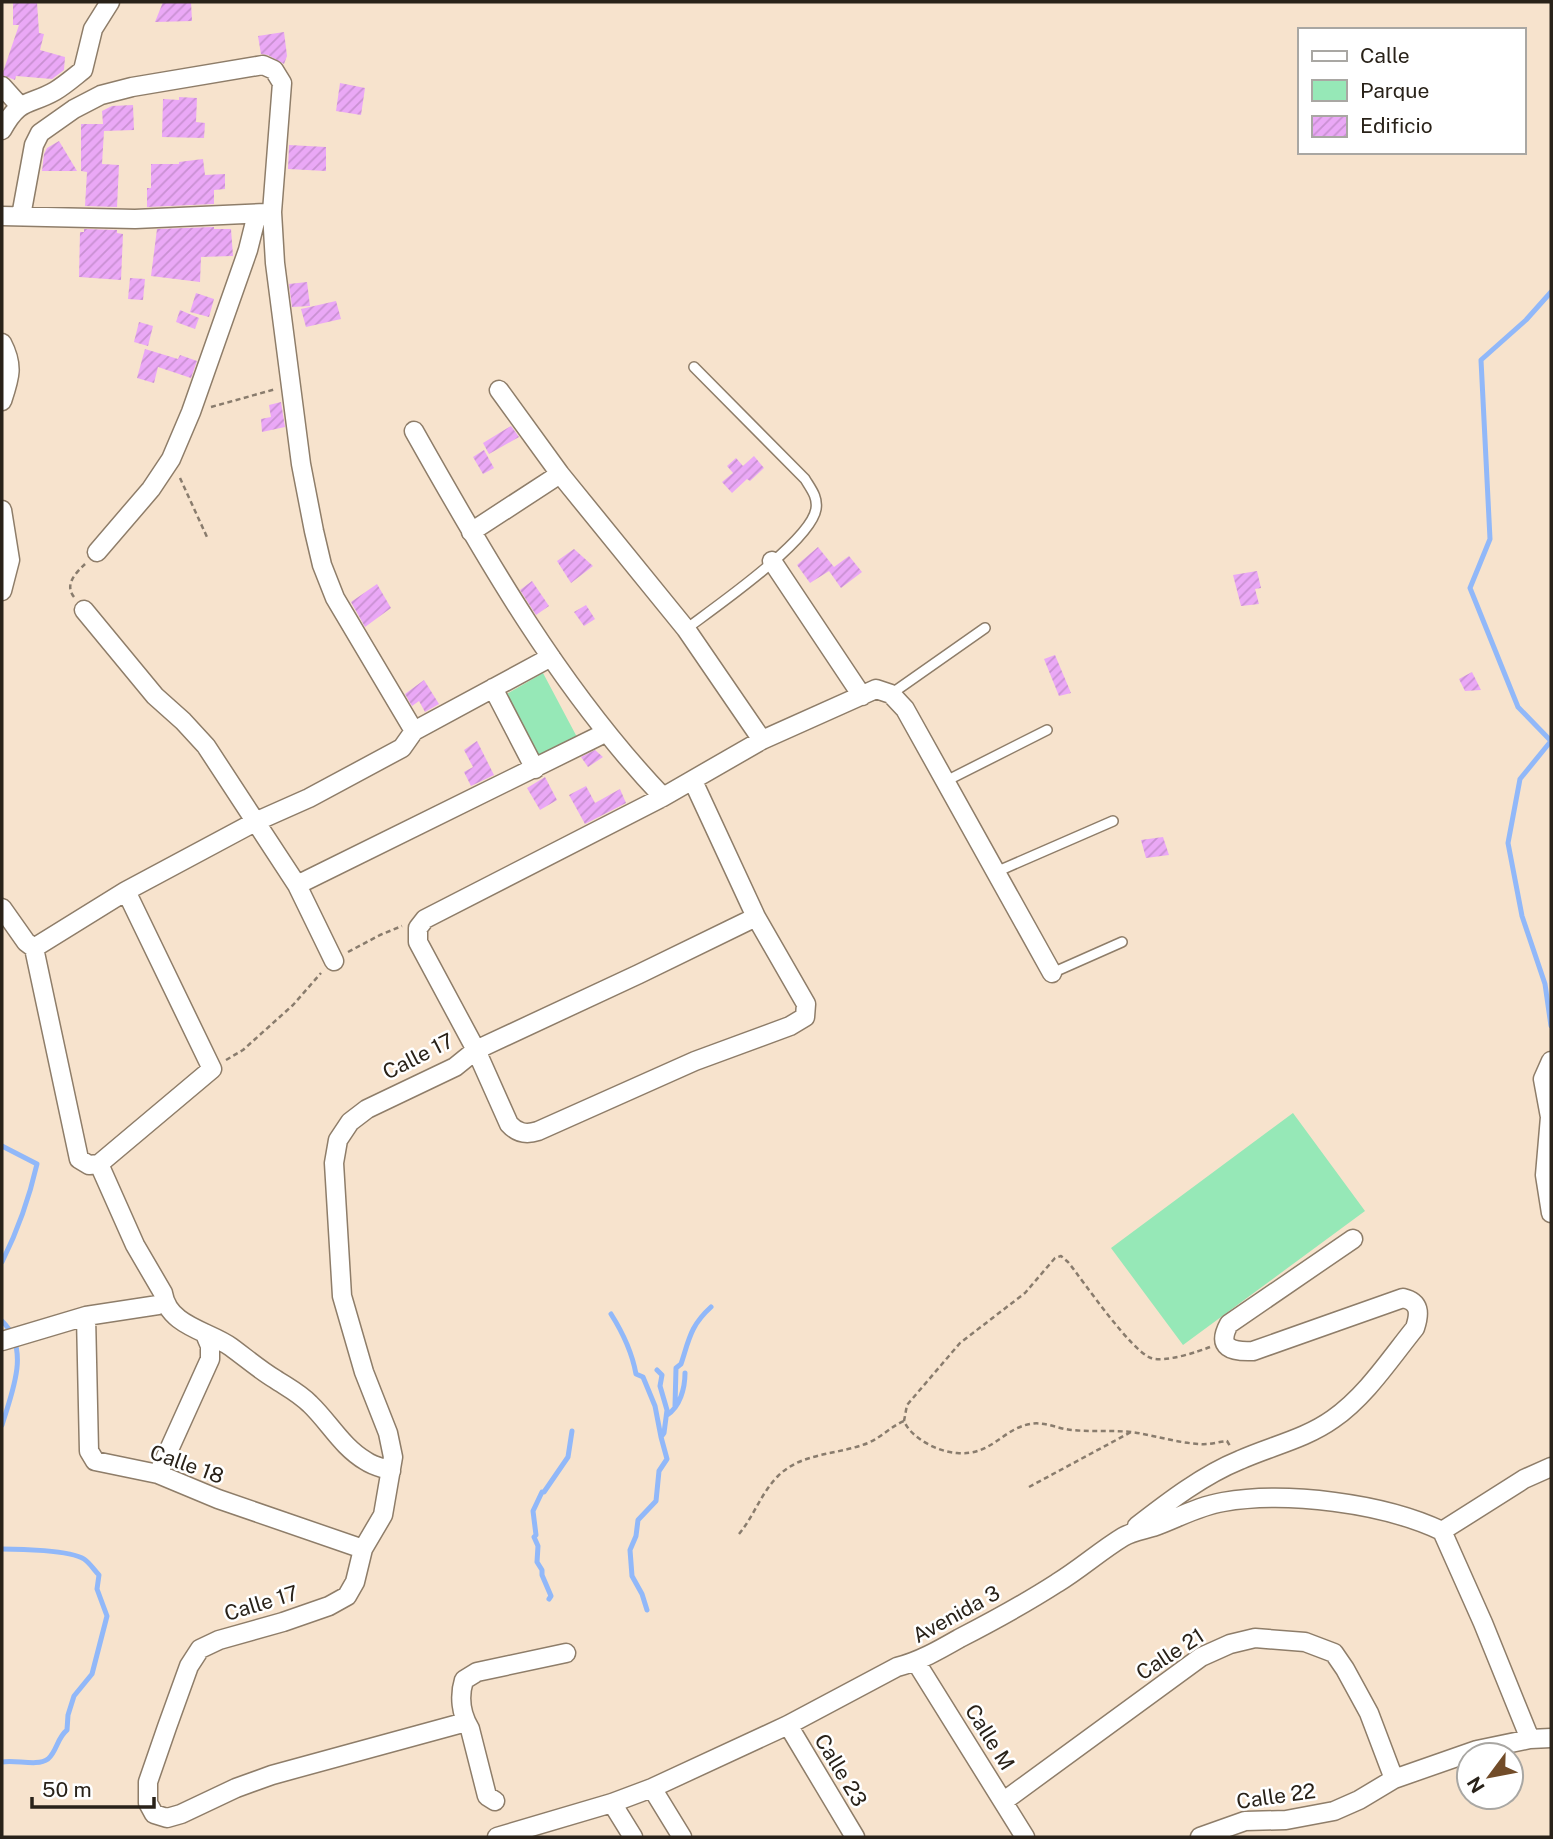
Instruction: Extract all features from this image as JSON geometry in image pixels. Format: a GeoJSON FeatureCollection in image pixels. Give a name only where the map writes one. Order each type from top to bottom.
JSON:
{"type":"FeatureCollection","features":[{"type":"Feature","properties":{"kind":"street"},"geometry":{"type":"LineString","coordinates":[[2,130],[9,116],[20,106],[54,92],[83,71],[93,29],[110,2]]}},
{"type":"Feature","properties":{"kind":"street"},"geometry":{"type":"LineString","coordinates":[[21,216],[30,158],[40,133],[74,109],[101,94],[132,86],[263,65],[274,71],[282,83],[265,213],[301,464],[322,565],[335,598],[414,731]]}},
{"type":"Feature","properties":{"kind":"street"},"geometry":{"type":"LineString","coordinates":[[2,86],[20,106]]}},
{"type":"Feature","properties":{"kind":"street"},"geometry":{"type":"LineString","coordinates":[[2,216],[135,219],[265,213]]}},
{"type":"Feature","properties":{"kind":"street"},"geometry":{"type":"LineString","coordinates":[[97,552],[151,489],[171,459],[191,412],[248,250],[265,213]]}},
{"type":"Feature","properties":{"kind":"street"},"geometry":{"type":"LineString","coordinates":[[2,343],[11,371],[2,401]]}},
{"type":"Feature","properties":{"kind":"street"},"geometry":{"type":"LineString","coordinates":[[499,390],[560,474],[686,629],[762,740]]}},
{"type":"Feature","properties":{"kind":"street"},"geometry":{"type":"LineString","coordinates":[[414,431],[471,532],[551,657],[605,733],[663,797]]}},
{"type":"Feature","properties":{"kind":"street"},"geometry":{"type":"LineString","coordinates":[[471,532],[560,474]]}},
{"type":"Feature","properties":{"kind":"street"},"geometry":{"type":"LineString","coordinates":[[2,510],[10,560],[2,591]]}},
{"type":"Feature","properties":{"kind":"street"},"geometry":{"type":"LineString","coordinates":[[772,561],[862,696]]}},
{"type":"Feature","properties":{"kind":"street"},"geometry":{"type":"LineString","coordinates":[[84,610],[155,696],[206,746],[297,885],[334,961]]}},
{"type":"Feature","properties":{"kind":"street"},"geometry":{"type":"LineString","coordinates":[[34,948],[126,891],[402,748],[414,731],[551,657]]}},
{"type":"Feature","properties":{"kind":"street"},"geometry":{"type":"LineString","coordinates":[[493,688],[535,769]]}},
{"type":"Feature","properties":{"kind":"street"},"geometry":{"type":"LineString","coordinates":[[693,781],[755,917],[806,1004],[805,1017],[790,1026],[695,1061],[531,1133],[518,1131],[509,1124],[476,1050],[418,942],[418,928],[425,919],[663,797],[762,740],[876,689],[891,694],[905,709],[1052,973]]}},
{"type":"Feature","properties":{"kind":"street"},"geometry":{"type":"LineString","coordinates":[[297,885],[605,733]]}},
{"type":"Feature","properties":{"kind":"street"},"geometry":{"type":"LineString","coordinates":[[2,908],[26,942],[34,948],[79,1159],[89,1165],[99,1164],[212,1069],[126,891]]}},
{"type":"Feature","properties":{"kind":"street","name":"Calle 17"},"geometry":{"type":"LineString","coordinates":[[466,1722],[272,1775],[167,1818],[154,1814],[148,1803],[148,1782],[159,1749],[189,1666],[200,1649],[219,1640],[329,1606],[347,1596],[355,1582],[363,1549],[383,1515],[393,1457],[388,1433],[364,1372],[342,1296],[334,1163],[338,1140],[350,1122],[367,1109],[456,1067],[476,1050],[755,917]]}},
{"type":"Feature","properties":{"kind":"street"},"geometry":{"type":"LineString","coordinates":[[1551,1061],[1542,1079],[1550,1116],[1545,1175],[1551,1213]]}},
{"type":"Feature","properties":{"kind":"street"},"geometry":{"type":"LineString","coordinates":[[99,1164],[135,1245],[163,1293],[164,1302],[174,1315],[228,1345],[274,1379],[291,1388],[310,1404],[339,1439],[366,1462],[391,1471]]}},
{"type":"Feature","properties":{"kind":"street"},"geometry":{"type":"LineString","coordinates":[[1125,1535],[1213,1474],[1240,1460],[1303,1436],[1332,1420],[1355,1401],[1415,1328],[1419,1314],[1417,1306],[1403,1297],[1253,1351],[1236,1352],[1228,1347],[1224,1334],[1229,1324],[1353,1239]]}},
{"type":"Feature","properties":{"kind":"street"},"geometry":{"type":"LineString","coordinates":[[2,1341],[86,1316],[164,1302]]}},
{"type":"Feature","properties":{"kind":"street","name":"Calle 18"},"geometry":{"type":"LineString","coordinates":[[86,1316],[91,1457],[101,1464],[158,1474],[218,1499],[363,1549]]}},
{"type":"Feature","properties":{"kind":"street"},"geometry":{"type":"LineString","coordinates":[[158,1474],[210,1359],[210,1346],[205,1334]]}},
{"type":"Feature","properties":{"kind":"street"},"geometry":{"type":"LineString","coordinates":[[1530,1739],[1483,1623],[1441,1531],[1524,1479],[1551,1468]]}},
{"type":"Feature","properties":{"kind":"street","name":"Avenida 3"},"geometry":{"type":"LineString","coordinates":[[497,1837],[612,1803],[652,1788],[788,1726],[897,1667],[916,1662],[1058,1582],[1125,1535],[1199,1508],[1224,1502],[1301,1498],[1357,1505],[1393,1513],[1441,1531]]}},
{"type":"Feature","properties":{"kind":"street","name":"Calle 21"},"geometry":{"type":"LineString","coordinates":[[1004,1801],[1192,1663],[1230,1644],[1255,1638],[1305,1642],[1334,1653],[1369,1713],[1394,1779]]}},
{"type":"Feature","properties":{"kind":"street"},"geometry":{"type":"LineString","coordinates":[[495,1801],[487,1796],[466,1722],[460,1693],[464,1680],[477,1672],[566,1653]]}},
{"type":"Feature","properties":{"kind":"street","name":"Calle M"},"geometry":{"type":"LineString","coordinates":[[916,1662],[1026,1837]]}},
{"type":"Feature","properties":{"kind":"street","name":"Calle 23"},"geometry":{"type":"LineString","coordinates":[[788,1726],[855,1837]]}},
{"type":"Feature","properties":{"kind":"street","name":"Calle 22"},"geometry":{"type":"LineString","coordinates":[[1200,1837],[1245,1821],[1286,1820],[1334,1811],[1394,1779],[1477,1750],[1530,1739],[1551,1738]]}},
{"type":"Feature","properties":{"kind":"street"},"geometry":{"type":"LineString","coordinates":[[652,1788],[682,1837]]}},
{"type":"Feature","properties":{"kind":"street"},"geometry":{"type":"LineString","coordinates":[[612,1803],[633,1837]]}},
{"type":"Feature","properties":{"kind":"lane"},"geometry":{"type":"LineString","coordinates":[[686,629],[806,531],[816,510],[816,496],[805,479],[694,367]]}},
{"type":"Feature","properties":{"kind":"lane"},"geometry":{"type":"LineString","coordinates":[[891,694],[985,628]]}},
{"type":"Feature","properties":{"kind":"lane"},"geometry":{"type":"LineString","coordinates":[[946,781],[1047,730]]}},
{"type":"Feature","properties":{"kind":"lane"},"geometry":{"type":"LineString","coordinates":[[996,872],[1113,821]]}},
{"type":"Feature","properties":{"kind":"lane"},"geometry":{"type":"LineString","coordinates":[[1052,973],[1122,942]]}},
{"type":"Feature","properties":{"kind":"path"},"geometry":{"type":"LineString","coordinates":[[191,412],[291,385]]}},
{"type":"Feature","properties":{"kind":"path"},"geometry":{"type":"LineString","coordinates":[[171,459],[206,537]]}},
{"type":"Feature","properties":{"kind":"path"},"geometry":{"type":"LineString","coordinates":[[84,610],[70,593],[70,584],[74,576],[97,552]]}},
{"type":"Feature","properties":{"kind":"path"},"geometry":{"type":"LineString","coordinates":[[212,1069],[243,1050],[293,1005],[334,961],[396,928],[410,924],[418,928]]}},
{"type":"Feature","properties":{"kind":"path"},"geometry":{"type":"LineString","coordinates":[[1224,1341],[1199,1352],[1161,1360],[1152,1359],[1130,1340],[1061,1256],[1055,1258],[1025,1293],[960,1343],[906,1405],[904,1421],[911,1433],[939,1449],[956,1453],[978,1451],[995,1444],[1013,1430],[1030,1424],[1046,1424],[1071,1430],[1131,1432],[1201,1444],[1227,1441],[1240,1460]]}},
{"type":"Feature","properties":{"kind":"path"},"geometry":{"type":"LineString","coordinates":[[739,1534],[754,1512],[764,1490],[790,1466],[806,1459],[864,1444],[881,1437],[893,1426],[904,1421]]}},
{"type":"Feature","properties":{"kind":"path"},"geometry":{"type":"LineString","coordinates":[[1029,1487],[1131,1432]]}},
{"type":"Feature","properties":{"kind":"green space"},"geometry":{"type":"Polygon","coordinates":[[[543,673],[578,739],[538,760],[503,696],[543,673]]]}},
{"type":"Feature","properties":{"kind":"green space"},"geometry":{"type":"Polygon","coordinates":[[[1293,1113],[1365,1211],[1183,1345],[1111,1248],[1293,1113]]]}},
{"type":"Feature","properties":{"kind":"building"},"geometry":{"type":"Polygon","coordinates":[[[13,2],[37,2],[39,33],[44,34],[40,50],[65,57],[64,70],[52,79],[16,76],[15,80],[2,75],[19,25],[13,25],[13,2]]]}},
{"type":"Feature","properties":{"kind":"building"},"geometry":{"type":"Polygon","coordinates":[[[163,2],[191,2],[192,21],[155,22],[163,2]]]}},
{"type":"Feature","properties":{"kind":"building"},"geometry":{"type":"Polygon","coordinates":[[[284,32],[287,56],[284,64],[261,54],[258,36],[284,32]]]}},
{"type":"Feature","properties":{"kind":"building"},"geometry":{"type":"Polygon","coordinates":[[[340,83],[365,88],[361,115],[336,111],[340,83]]]}},
{"type":"Feature","properties":{"kind":"building"},"geometry":{"type":"Polygon","coordinates":[[[179,97],[197,98],[196,122],[205,123],[204,138],[162,137],[163,99],[179,100],[179,97]]]}},
{"type":"Feature","properties":{"kind":"building"},"geometry":{"type":"Polygon","coordinates":[[[133,105],[134,130],[104,131],[102,164],[119,165],[117,207],[85,206],[87,172],[81,171],[81,124],[103,124],[102,111],[112,106],[133,105]]]}},
{"type":"Feature","properties":{"kind":"building"},"geometry":{"type":"Polygon","coordinates":[[[59,141],[77,171],[42,171],[47,148],[59,141]]]}},
{"type":"Feature","properties":{"kind":"building"},"geometry":{"type":"Polygon","coordinates":[[[289,145],[326,147],[326,171],[288,169],[289,145]]]}},
{"type":"Feature","properties":{"kind":"building"},"geometry":{"type":"Polygon","coordinates":[[[203,159],[205,175],[225,174],[225,189],[214,190],[214,204],[147,207],[147,188],[151,188],[151,164],[179,164],[203,159]]]}},
{"type":"Feature","properties":{"kind":"building"},"geometry":{"type":"Polygon","coordinates":[[[84,229],[117,230],[117,233],[123,234],[121,280],[79,277],[80,232],[84,232],[84,229]]]}},
{"type":"Feature","properties":{"kind":"building"},"geometry":{"type":"Polygon","coordinates":[[[157,229],[231,229],[233,256],[201,257],[200,282],[151,276],[157,229]]]}},
{"type":"Feature","properties":{"kind":"building"},"geometry":{"type":"Polygon","coordinates":[[[130,278],[145,279],[143,300],[128,299],[130,278]]]}},
{"type":"Feature","properties":{"kind":"building"},"geometry":{"type":"Polygon","coordinates":[[[307,282],[310,306],[292,307],[289,284],[307,282]]]}},
{"type":"Feature","properties":{"kind":"building"},"geometry":{"type":"Polygon","coordinates":[[[196,293],[214,299],[209,317],[190,312],[196,293]]]}},
{"type":"Feature","properties":{"kind":"building"},"geometry":{"type":"Polygon","coordinates":[[[336,301],[341,319],[306,327],[301,309],[336,301]]]}},
{"type":"Feature","properties":{"kind":"building"},"geometry":{"type":"Polygon","coordinates":[[[180,310],[199,318],[195,329],[176,322],[180,310]]]}},
{"type":"Feature","properties":{"kind":"building"},"geometry":{"type":"Polygon","coordinates":[[[139,322],[153,326],[148,346],[134,342],[139,322]]]}},
{"type":"Feature","properties":{"kind":"building"},"geometry":{"type":"Polygon","coordinates":[[[145,349],[178,359],[180,355],[197,361],[191,378],[158,367],[154,383],[137,378],[145,349]]]}},
{"type":"Feature","properties":{"kind":"building"},"geometry":{"type":"Polygon","coordinates":[[[281,402],[285,427],[262,432],[261,419],[271,417],[269,405],[281,402]]]}},
{"type":"Feature","properties":{"kind":"building"},"geometry":{"type":"Polygon","coordinates":[[[511,426],[519,437],[489,454],[483,443],[511,426]]]}},
{"type":"Feature","properties":{"kind":"building"},"geometry":{"type":"Polygon","coordinates":[[[484,450],[494,468],[483,474],[473,457],[484,450]]]}},
{"type":"Feature","properties":{"kind":"building"},"geometry":{"type":"Polygon","coordinates":[[[754,456],[764,468],[732,493],[722,482],[733,473],[727,466],[736,458],[743,466],[754,456]]]}},
{"type":"Feature","properties":{"kind":"building"},"geometry":{"type":"Polygon","coordinates":[[[818,547],[834,567],[849,556],[862,572],[841,588],[829,571],[810,583],[797,565],[818,547]]]}},
{"type":"Feature","properties":{"kind":"building"},"geometry":{"type":"Polygon","coordinates":[[[574,549],[593,566],[571,583],[557,561],[574,549]]]}},
{"type":"Feature","properties":{"kind":"building"},"geometry":{"type":"Polygon","coordinates":[[[1257,571],[1261,588],[1255,589],[1259,604],[1241,606],[1233,575],[1257,571]]]}},
{"type":"Feature","properties":{"kind":"building"},"geometry":{"type":"Polygon","coordinates":[[[532,581],[549,606],[536,615],[520,590],[532,581]]]}},
{"type":"Feature","properties":{"kind":"building"},"geometry":{"type":"Polygon","coordinates":[[[377,584],[391,608],[365,627],[351,602],[377,584]]]}},
{"type":"Feature","properties":{"kind":"building"},"geometry":{"type":"Polygon","coordinates":[[[586,605],[595,619],[584,626],[574,612],[586,605]]]}},
{"type":"Feature","properties":{"kind":"building"},"geometry":{"type":"Polygon","coordinates":[[[1055,655],[1071,693],[1059,696],[1044,659],[1055,655]]]}},
{"type":"Feature","properties":{"kind":"building"},"geometry":{"type":"Polygon","coordinates":[[[1472,672],[1481,690],[1465,691],[1459,679],[1472,672]]]}},
{"type":"Feature","properties":{"kind":"building"},"geometry":{"type":"Polygon","coordinates":[[[424,680],[439,704],[425,712],[419,701],[412,706],[405,694],[424,680]]]}},
{"type":"Feature","properties":{"kind":"building"},"geometry":{"type":"Polygon","coordinates":[[[477,741],[494,775],[471,786],[464,772],[473,767],[464,750],[477,741]]]}},
{"type":"Feature","properties":{"kind":"building"},"geometry":{"type":"Polygon","coordinates":[[[595,750],[603,757],[588,767],[581,757],[595,750]]]}},
{"type":"Feature","properties":{"kind":"building"},"geometry":{"type":"Polygon","coordinates":[[[545,777],[557,800],[540,810],[527,788],[545,777]]]}},
{"type":"Feature","properties":{"kind":"building"},"geometry":{"type":"Polygon","coordinates":[[[586,786],[595,803],[620,789],[626,803],[585,824],[569,795],[586,786]]]}},
{"type":"Feature","properties":{"kind":"building"},"geometry":{"type":"Polygon","coordinates":[[[1163,837],[1169,855],[1146,858],[1141,840],[1163,837]]]}},
{"type":"Feature","properties":{"kind":"waterway"},"geometry":{"type":"LineString","coordinates":[[1551,292],[1526,320],[1481,360],[1490,539],[1470,588],[1518,707],[1551,741],[1520,779],[1508,843],[1522,916],[1545,984],[1551,1026]]}},
{"type":"Feature","properties":{"kind":"waterway"},"geometry":{"type":"LineString","coordinates":[[2,1146],[37,1164],[22,1214],[2,1262]]}},
{"type":"Feature","properties":{"kind":"waterway"},"geometry":{"type":"LineString","coordinates":[[675,1406],[676,1368],[681,1364],[694,1327],[711,1307]]}},
{"type":"Feature","properties":{"kind":"waterway"},"geometry":{"type":"LineString","coordinates":[[611,1314],[626,1343],[636,1374],[643,1377],[655,1406],[661,1437]]}},
{"type":"Feature","properties":{"kind":"waterway"},"geometry":{"type":"LineString","coordinates":[[2,1321],[16,1344],[17,1358],[14,1385],[2,1425]]}},
{"type":"Feature","properties":{"kind":"waterway"},"geometry":{"type":"LineString","coordinates":[[647,1610],[632,1576],[630,1550],[636,1536],[638,1520],[656,1501],[659,1471],[667,1459],[661,1437],[667,1410],[660,1386],[662,1375],[657,1370]]}},
{"type":"Feature","properties":{"kind":"waterway"},"geometry":{"type":"LineString","coordinates":[[667,1415],[672,1412],[681,1397],[685,1373]]}},
{"type":"Feature","properties":{"kind":"waterway"},"geometry":{"type":"LineString","coordinates":[[549,1599],[551,1596],[537,1562],[538,1546],[534,1537],[533,1511],[542,1492],[568,1457],[572,1431]]}},
{"type":"Feature","properties":{"kind":"waterway"},"geometry":{"type":"LineString","coordinates":[[2,1549],[56,1552],[84,1559],[99,1575],[97,1589],[107,1616],[92,1674],[74,1696],[67,1730],[51,1756],[38,1762],[2,1762]]}}]}
